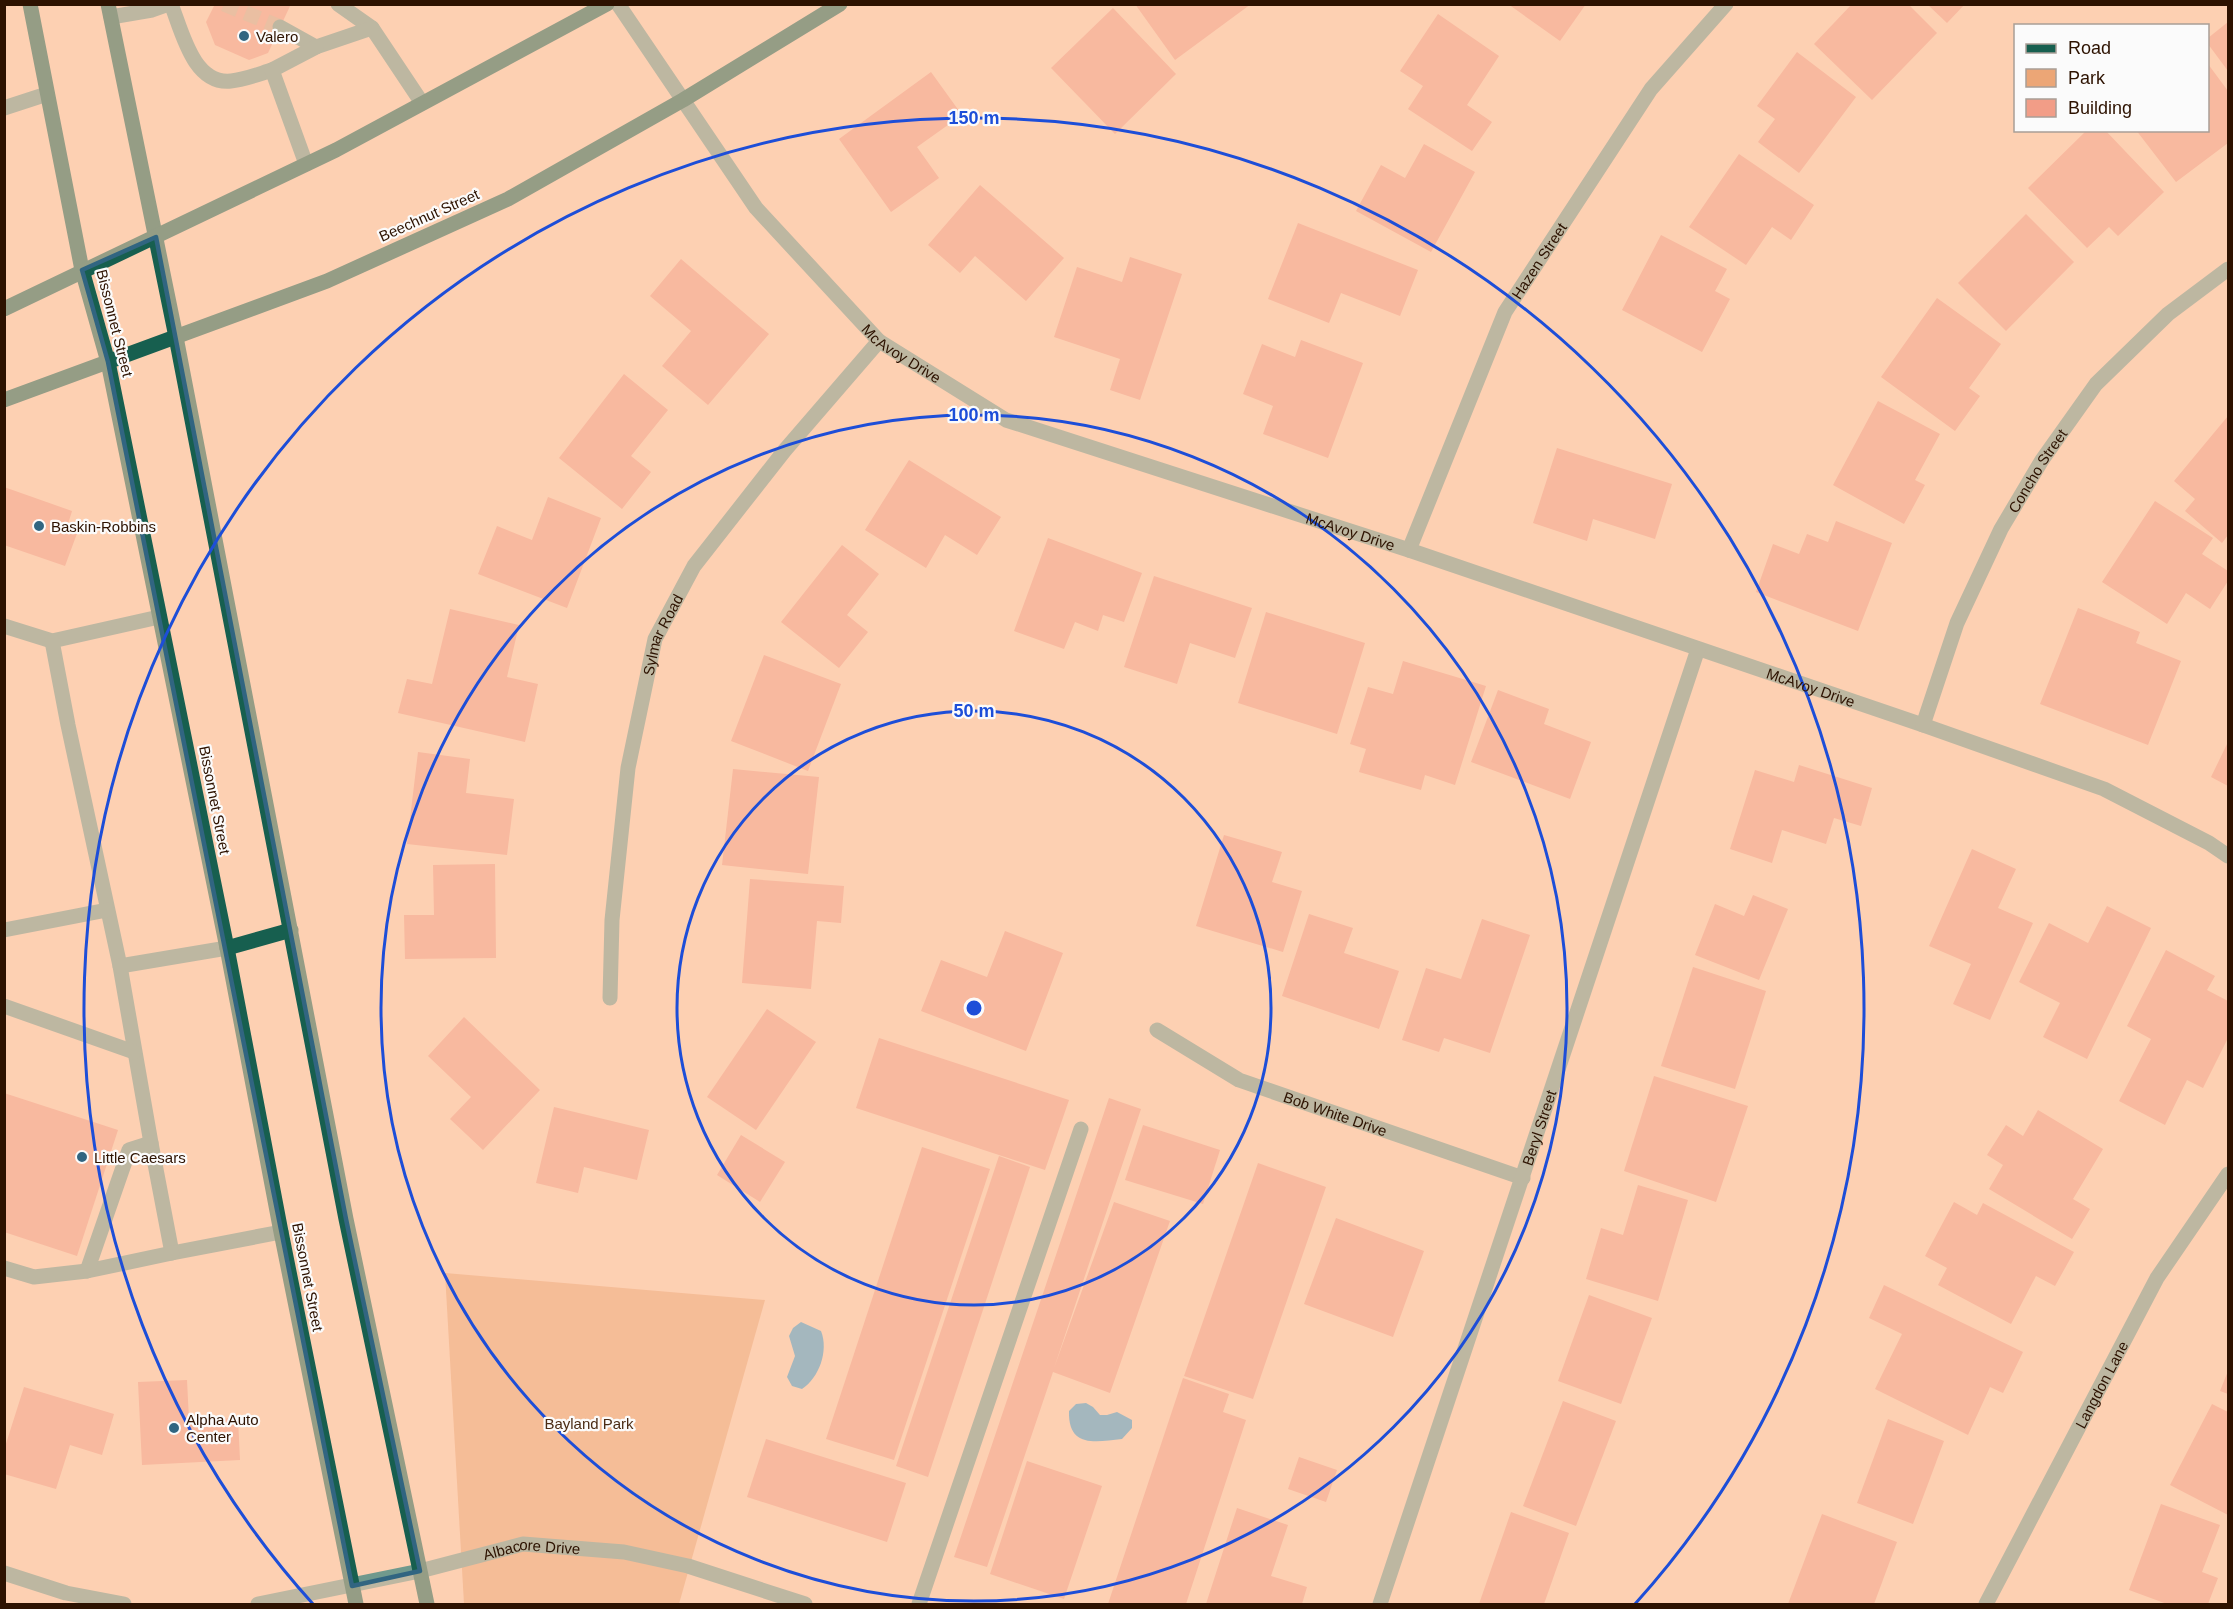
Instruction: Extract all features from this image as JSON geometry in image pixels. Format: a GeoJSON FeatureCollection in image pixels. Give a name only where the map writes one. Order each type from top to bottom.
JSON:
{"type":"FeatureCollection","features":[{"type":"Feature","properties":{"kind":"main road","name":"Bissonnet Street"},"geometry":{"type":"LineString","coordinates":[[30,4],[82,270],[108,362],[227,948],[356,1605]]}},
{"type":"Feature","properties":{"kind":"main road"},"geometry":{"type":"LineString","coordinates":[[4,309],[306,164],[607,4]]}},
{"type":"Feature","properties":{"kind":"main road","name":"Beechnut Street"},"geometry":{"type":"LineString","coordinates":[[4,400],[327,280],[508,199],[683,100],[840,4]]}},
{"type":"Feature","properties":{"kind":"main road"},"geometry":{"type":"LineString","coordinates":[[109,11],[176,337],[346,1219],[427,1605]]}},
{"type":"Feature","properties":{"kind":"main road"},"geometry":{"type":"LineString","coordinates":[[227,948],[291,930]]}},
{"type":"Feature","properties":{"kind":"street"},"geometry":{"type":"LineString","coordinates":[[109,11],[152,10],[170,4],[194,60],[207,75],[229,82],[272,70],[316,47],[372,28]]}},
{"type":"Feature","properties":{"kind":"street"},"geometry":{"type":"LineString","coordinates":[[338,4],[372,28],[422,103]]}},
{"type":"Feature","properties":{"kind":"street","name":"McAvoy Drive"},"geometry":{"type":"LineString","coordinates":[[618,4],[756,208],[879,340],[1006,420],[1409,550],[2104,789],[2209,843],[2229,856]]}},
{"type":"Feature","properties":{"kind":"street","name":"Hazen Street"},"geometry":{"type":"LineString","coordinates":[[1409,550],[1505,312],[1651,89],[1726,4]]}},
{"type":"Feature","properties":{"kind":"street"},"geometry":{"type":"LineString","coordinates":[[280,27],[316,47]]}},
{"type":"Feature","properties":{"kind":"street"},"geometry":{"type":"LineString","coordinates":[[272,70],[306,164]]}},
{"type":"Feature","properties":{"kind":"street"},"geometry":{"type":"LineString","coordinates":[[4,108],[47,94]]}},
{"type":"Feature","properties":{"kind":"street","name":"Concho Street"},"geometry":{"type":"LineString","coordinates":[[1923,725],[1957,623],[2001,529],[2042,460],[2096,384],[2168,315],[2229,269]]}},
{"type":"Feature","properties":{"kind":"street","name":"Sylmar Road"},"geometry":{"type":"LineString","coordinates":[[610,998],[612,920],[628,768],[654,639],[694,566],[785,450],[879,340]]}},
{"type":"Feature","properties":{"kind":"street"},"geometry":{"type":"LineString","coordinates":[[4,626],[51,641],[159,617]]}},
{"type":"Feature","properties":{"kind":"street"},"geometry":{"type":"LineString","coordinates":[[51,641],[120,966],[172,1254]]}},
{"type":"Feature","properties":{"kind":"street","name":"Beryl Street"},"geometry":{"type":"LineString","coordinates":[[1380,1605],[1698,649]]}},
{"type":"Feature","properties":{"kind":"street"},"geometry":{"type":"LineString","coordinates":[[4,930],[107,910]]}},
{"type":"Feature","properties":{"kind":"street"},"geometry":{"type":"LineString","coordinates":[[120,966],[227,948]]}},
{"type":"Feature","properties":{"kind":"street"},"geometry":{"type":"LineString","coordinates":[[4,1006],[134,1052]]}},
{"type":"Feature","properties":{"kind":"street","name":"Bob White Drive"},"geometry":{"type":"LineString","coordinates":[[1157,1030],[1239,1080],[1523,1178]]}},
{"type":"Feature","properties":{"kind":"street"},"geometry":{"type":"LineString","coordinates":[[919,1605],[1082,1129]]}},
{"type":"Feature","properties":{"kind":"street"},"geometry":{"type":"LineString","coordinates":[[87,1271],[129,1150],[151,1143]]}},
{"type":"Feature","properties":{"kind":"street","name":"Langdon Lane"},"geometry":{"type":"LineString","coordinates":[[1986,1605],[2157,1278],[2229,1174]]}},
{"type":"Feature","properties":{"kind":"street"},"geometry":{"type":"LineString","coordinates":[[4,1268],[34,1277],[87,1271],[281,1232]]}},
{"type":"Feature","properties":{"kind":"street","name":"Albacore Drive"},"geometry":{"type":"LineString","coordinates":[[258,1605],[420,1571],[523,1544],[624,1552],[688,1566],[805,1605]]}},
{"type":"Feature","properties":{"kind":"street"},"geometry":{"type":"LineString","coordinates":[[4,1573],[66,1593],[124,1605]]}},
{"type":"Feature","properties":{"kind":"highlighted area"},"geometry":{"type":"Polygon","coordinates":[[[156,237],[346,1219],[420,1571],[352,1586],[108,362],[82,270],[156,237]]]}},
{"type":"Feature","properties":{"kind":"green space","name":"Bayland Park"},"geometry":{"type":"Polygon","coordinates":[[[445,1273],[765,1300],[679,1604],[464,1604],[445,1273]]]}},
{"type":"Feature","properties":{"kind":"water"},"geometry":{"type":"Polygon","coordinates":[[[801,1322],[821,1331],[824,1347],[818,1371],[802,1389],[792,1386],[787,1377],[795,1356],[789,1336],[793,1328],[801,1322]]]}},
{"type":"Feature","properties":{"kind":"water"},"geometry":{"type":"Polygon","coordinates":[[[1086,1403],[1100,1415],[1117,1412],[1132,1420],[1132,1428],[1122,1439],[1093,1441],[1078,1437],[1070,1423],[1069,1411],[1076,1404],[1086,1403]]]}},
{"type":"Feature","properties":{"kind":"building","name":"Valero"},"geometry":{"type":"Polygon","coordinates":[[[215,4],[291,4],[268,53],[249,60],[215,45],[206,22],[215,4]]]}},
{"type":"Feature","properties":{"kind":"building"},"geometry":{"type":"Polygon","coordinates":[[[1135,4],[1251,4],[1175,60],[1135,4]]]}},
{"type":"Feature","properties":{"kind":"building"},"geometry":{"type":"Polygon","coordinates":[[[1508,4],[1586,4],[1560,41],[1508,4]]]}},
{"type":"Feature","properties":{"kind":"building"},"geometry":{"type":"Polygon","coordinates":[[[1852,4],[1908,4],[1937,33],[1872,100],[1814,44],[1852,4]]]}},
{"type":"Feature","properties":{"kind":"building"},"geometry":{"type":"Polygon","coordinates":[[[1927,4],[1965,4],[1947,23],[1927,4]]]}},
{"type":"Feature","properties":{"kind":"building"},"geometry":{"type":"Polygon","coordinates":[[[1113,8],[1176,74],[1115,134],[1051,68],[1113,8]]]}},
{"type":"Feature","properties":{"kind":"building"},"geometry":{"type":"Polygon","coordinates":[[[1438,14],[1499,56],[1467,105],[1492,122],[1472,151],[1408,109],[1423,86],[1400,71],[1438,14]]]}},
{"type":"Feature","properties":{"kind":"building"},"geometry":{"type":"Polygon","coordinates":[[[2228,22],[2228,71],[2209,45],[2209,37],[2228,22]]]}},
{"type":"Feature","properties":{"kind":"building"},"geometry":{"type":"Polygon","coordinates":[[[1797,52],[1856,97],[1799,173],[1758,142],[1775,119],[1757,106],[1797,52]]]}},
{"type":"Feature","properties":{"kind":"building"},"geometry":{"type":"Polygon","coordinates":[[[2209,65],[2228,91],[2228,143],[2176,182],[2138,132],[2209,132],[2209,65]]]}},
{"type":"Feature","properties":{"kind":"building"},"geometry":{"type":"Polygon","coordinates":[[[931,72],[962,115],[917,147],[939,178],[891,212],[839,139],[931,72]]]}},
{"type":"Feature","properties":{"kind":"building"},"geometry":{"type":"Polygon","coordinates":[[[2085,132],[2107,132],[2164,192],[2118,236],[2109,227],[2087,248],[2028,188],[2085,132]]]}},
{"type":"Feature","properties":{"kind":"building"},"geometry":{"type":"Polygon","coordinates":[[[1424,144],[1475,172],[1431,252],[1356,211],[1381,165],[1405,178],[1424,144]]]}},
{"type":"Feature","properties":{"kind":"building"},"geometry":{"type":"Polygon","coordinates":[[[1739,154],[1814,205],[1791,240],[1772,227],[1746,265],[1689,227],[1739,154]]]}},
{"type":"Feature","properties":{"kind":"building"},"geometry":{"type":"Polygon","coordinates":[[[980,185],[1064,258],[1026,301],[975,256],[960,273],[928,245],[980,185]]]}},
{"type":"Feature","properties":{"kind":"building"},"geometry":{"type":"Polygon","coordinates":[[[2026,214],[2074,262],[2006,331],[1958,283],[2026,214]]]}},
{"type":"Feature","properties":{"kind":"building"},"geometry":{"type":"Polygon","coordinates":[[[1298,223],[1418,270],[1400,316],[1341,293],[1329,323],[1268,299],[1298,223]]]}},
{"type":"Feature","properties":{"kind":"building"},"geometry":{"type":"Polygon","coordinates":[[[1661,235],[1727,269],[1715,291],[1730,299],[1702,352],[1622,310],[1661,235]]]}},
{"type":"Feature","properties":{"kind":"building"},"geometry":{"type":"Polygon","coordinates":[[[1130,257],[1182,274],[1140,400],[1110,390],[1120,359],[1054,337],[1077,267],[1122,282],[1130,257]]]}},
{"type":"Feature","properties":{"kind":"building"},"geometry":{"type":"Polygon","coordinates":[[[681,259],[769,334],[708,405],[662,366],[691,331],[650,296],[681,259]]]}},
{"type":"Feature","properties":{"kind":"building"},"geometry":{"type":"Polygon","coordinates":[[[1937,298],[2001,344],[1969,388],[1980,396],[1955,431],[1881,377],[1937,298]]]}},
{"type":"Feature","properties":{"kind":"building"},"geometry":{"type":"Polygon","coordinates":[[[1301,340],[1363,363],[1328,458],[1263,434],[1273,406],[1243,394],[1262,344],[1295,357],[1301,340]]]}},
{"type":"Feature","properties":{"kind":"building"},"geometry":{"type":"Polygon","coordinates":[[[624,374],[668,410],[631,456],[651,472],[622,509],[559,458],[624,374]]]}},
{"type":"Feature","properties":{"kind":"building"},"geometry":{"type":"Polygon","coordinates":[[[1878,401],[1940,434],[1915,480],[1925,485],[1904,524],[1833,485],[1878,401]]]}},
{"type":"Feature","properties":{"kind":"building"},"geometry":{"type":"Polygon","coordinates":[[[2228,416],[2228,535],[2222,543],[2185,511],[2195,499],[2174,481],[2228,416]]]}},
{"type":"Feature","properties":{"kind":"building"},"geometry":{"type":"Polygon","coordinates":[[[1557,448],[1672,484],[1655,539],[1593,519],[1587,541],[1533,523],[1557,448]]]}},
{"type":"Feature","properties":{"kind":"building"},"geometry":{"type":"Polygon","coordinates":[[[909,460],[1001,517],[977,555],[945,535],[926,568],[865,530],[909,460]]]}},
{"type":"Feature","properties":{"kind":"building","name":"Baskin-Robbins"},"geometry":{"type":"Polygon","coordinates":[[[4,487],[72,511],[68,524],[79,528],[65,566],[4,545],[4,487]]]}},
{"type":"Feature","properties":{"kind":"building"},"geometry":{"type":"Polygon","coordinates":[[[548,497],[601,518],[567,608],[478,574],[497,526],[532,540],[548,497]]]}},
{"type":"Feature","properties":{"kind":"building"},"geometry":{"type":"Polygon","coordinates":[[[2155,501],[2213,538],[2202,554],[2228,571],[2228,581],[2210,609],[2186,593],[2167,624],[2102,582],[2155,501]]]}},
{"type":"Feature","properties":{"kind":"building"},"geometry":{"type":"Polygon","coordinates":[[[1836,521],[1892,543],[1858,631],[1756,592],[1773,544],[1799,554],[1807,534],[1828,542],[1836,521]]]}},
{"type":"Feature","properties":{"kind":"building"},"geometry":{"type":"Polygon","coordinates":[[[1048,538],[1142,573],[1124,622],[1103,615],[1098,631],[1075,622],[1064,649],[1014,631],[1048,538]]]}},
{"type":"Feature","properties":{"kind":"building"},"geometry":{"type":"Polygon","coordinates":[[[842,545],[879,574],[847,615],[868,632],[839,668],[781,622],[842,545]]]}},
{"type":"Feature","properties":{"kind":"building"},"geometry":{"type":"Polygon","coordinates":[[[1154,576],[1252,608],[1235,658],[1190,643],[1177,684],[1124,667],[1154,576]]]}},
{"type":"Feature","properties":{"kind":"building"},"geometry":{"type":"Polygon","coordinates":[[[2078,608],[2140,632],[2136,643],[2181,661],[2148,745],[2040,704],[2078,608]]]}},
{"type":"Feature","properties":{"kind":"building"},"geometry":{"type":"Polygon","coordinates":[[[450,609],[519,625],[507,677],[538,684],[525,742],[398,713],[407,679],[432,684],[450,609]]]}},
{"type":"Feature","properties":{"kind":"building"},"geometry":{"type":"Polygon","coordinates":[[[1266,612],[1365,643],[1337,734],[1238,703],[1266,612]]]}},
{"type":"Feature","properties":{"kind":"building"},"geometry":{"type":"Polygon","coordinates":[[[764,655],[841,684],[808,771],[731,741],[764,655]]]}},
{"type":"Feature","properties":{"kind":"building"},"geometry":{"type":"Polygon","coordinates":[[[1403,661],[1486,686],[1455,785],[1425,775],[1421,790],[1359,772],[1366,749],[1350,744],[1368,687],[1393,694],[1403,661]]]}},
{"type":"Feature","properties":{"kind":"building"},"geometry":{"type":"Polygon","coordinates":[[[1498,690],[1549,709],[1544,724],[1591,742],[1570,799],[1471,762],[1498,690]]]}},
{"type":"Feature","properties":{"kind":"building"},"geometry":{"type":"Polygon","coordinates":[[[2228,742],[2228,786],[2211,777],[2228,742]]]}},
{"type":"Feature","properties":{"kind":"building"},"geometry":{"type":"Polygon","coordinates":[[[418,752],[470,759],[466,793],[514,799],[507,855],[407,844],[418,752]]]}},
{"type":"Feature","properties":{"kind":"building"},"geometry":{"type":"Polygon","coordinates":[[[1799,765],[1872,788],[1861,826],[1834,818],[1826,844],[1782,830],[1772,863],[1730,849],[1755,770],[1794,782],[1799,765]]]}},
{"type":"Feature","properties":{"kind":"building"},"geometry":{"type":"Polygon","coordinates":[[[733,769],[819,777],[808,874],[722,865],[733,769]]]}},
{"type":"Feature","properties":{"kind":"building"},"geometry":{"type":"Polygon","coordinates":[[[1224,835],[1282,852],[1272,882],[1302,891],[1283,952],[1196,926],[1224,835]]]}},
{"type":"Feature","properties":{"kind":"building"},"geometry":{"type":"Polygon","coordinates":[[[1972,849],[2016,869],[1998,908],[2033,923],[1990,1020],[1953,1004],[1971,964],[1929,946],[1972,849]]]}},
{"type":"Feature","properties":{"kind":"building"},"geometry":{"type":"Polygon","coordinates":[[[495,864],[496,958],[405,959],[404,915],[434,915],[433,865],[495,864]]]}},
{"type":"Feature","properties":{"kind":"building"},"geometry":{"type":"Polygon","coordinates":[[[750,879],[844,886],[841,923],[817,921],[811,989],[742,983],[750,879]]]}},
{"type":"Feature","properties":{"kind":"building"},"geometry":{"type":"Polygon","coordinates":[[[1753,895],[1788,909],[1759,980],[1695,955],[1715,904],[1744,916],[1753,895]]]}},
{"type":"Feature","properties":{"kind":"building"},"geometry":{"type":"Polygon","coordinates":[[[2107,906],[2151,928],[2087,1059],[2043,1037],[2060,1003],[2019,982],[2049,923],[2088,943],[2107,906]]]}},
{"type":"Feature","properties":{"kind":"building"},"geometry":{"type":"Polygon","coordinates":[[[1309,914],[1353,928],[1344,953],[1399,971],[1379,1029],[1282,996],[1309,914]]]}},
{"type":"Feature","properties":{"kind":"building"},"geometry":{"type":"Polygon","coordinates":[[[1482,919],[1530,935],[1490,1053],[1444,1038],[1439,1052],[1402,1040],[1426,968],[1461,979],[1482,919]]]}},
{"type":"Feature","properties":{"kind":"building"},"geometry":{"type":"Polygon","coordinates":[[[1005,931],[1063,953],[1026,1051],[921,1011],[941,960],[987,977],[1005,931]]]}},
{"type":"Feature","properties":{"kind":"building"},"geometry":{"type":"Polygon","coordinates":[[[2166,950],[2215,976],[2207,990],[2228,1001],[2228,1038],[2203,1088],[2187,1080],[2165,1125],[2119,1101],[2151,1039],[2127,1026],[2166,950]]]}},
{"type":"Feature","properties":{"kind":"building"},"geometry":{"type":"Polygon","coordinates":[[[1693,967],[1766,991],[1735,1089],[1661,1066],[1693,967]]]}},
{"type":"Feature","properties":{"kind":"building"},"geometry":{"type":"Polygon","coordinates":[[[767,1009],[816,1042],[756,1130],[707,1097],[767,1009]]]}},
{"type":"Feature","properties":{"kind":"building"},"geometry":{"type":"Polygon","coordinates":[[[464,1017],[540,1090],[483,1150],[450,1119],[471,1097],[428,1056],[464,1017]]]}},
{"type":"Feature","properties":{"kind":"building"},"geometry":{"type":"Polygon","coordinates":[[[879,1038],[1069,1100],[1045,1170],[856,1108],[879,1038]]]}},
{"type":"Feature","properties":{"kind":"building"},"geometry":{"type":"Polygon","coordinates":[[[1654,1076],[1748,1106],[1716,1202],[1624,1171],[1654,1076]]]}},
{"type":"Feature","properties":{"kind":"building"},"geometry":{"type":"Polygon","coordinates":[[[4,1093],[118,1130],[77,1256],[4,1232],[4,1093]]]}},
{"type":"Feature","properties":{"kind":"building"},"geometry":{"type":"Polygon","coordinates":[[[1109,1098],[1141,1109],[1054,1368],[1114,1202],[1170,1221],[1110,1393],[1053,1372],[987,1567],[954,1557],[1109,1098]]]}},
{"type":"Feature","properties":{"kind":"building"},"geometry":{"type":"Polygon","coordinates":[[[554,1107],[649,1130],[637,1180],[584,1167],[578,1193],[536,1183],[554,1107]]]}},
{"type":"Feature","properties":{"kind":"building"},"geometry":{"type":"Polygon","coordinates":[[[2038,1110],[2103,1149],[2073,1199],[2090,1209],[2072,1239],[1989,1189],[2003,1165],[1987,1155],[2006,1125],[2023,1136],[2038,1110]]]}},
{"type":"Feature","properties":{"kind":"building"},"geometry":{"type":"Polygon","coordinates":[[[1143,1125],[1220,1150],[1203,1204],[1125,1180],[1143,1125]]]}},
{"type":"Feature","properties":{"kind":"building"},"geometry":{"type":"Polygon","coordinates":[[[741,1135],[785,1162],[760,1202],[717,1175],[741,1135]]]}},
{"type":"Feature","properties":{"kind":"building"},"geometry":{"type":"Polygon","coordinates":[[[922,1147],[990,1169],[894,1460],[826,1439],[922,1147]]]}},
{"type":"Feature","properties":{"kind":"building"},"geometry":{"type":"Polygon","coordinates":[[[999,1156],[1030,1167],[928,1477],[896,1466],[999,1156]]]}},
{"type":"Feature","properties":{"kind":"building"},"geometry":{"type":"Polygon","coordinates":[[[1258,1163],[1326,1187],[1253,1399],[1184,1376],[1258,1163]]]}},
{"type":"Feature","properties":{"kind":"building"},"geometry":{"type":"Polygon","coordinates":[[[1638,1185],[1688,1200],[1658,1301],[1586,1279],[1601,1228],[1623,1235],[1638,1185]]]}},
{"type":"Feature","properties":{"kind":"building"},"geometry":{"type":"Polygon","coordinates":[[[1954,1202],[1977,1215],[1983,1203],[2074,1252],[2055,1286],[2036,1276],[2011,1324],[1938,1285],[1947,1268],[1925,1256],[1954,1202]]]}},
{"type":"Feature","properties":{"kind":"building"},"geometry":{"type":"Polygon","coordinates":[[[1336,1218],[1424,1251],[1393,1337],[1304,1304],[1336,1218]]]}},
{"type":"Feature","properties":{"kind":"building"},"geometry":{"type":"Polygon","coordinates":[[[1884,1285],[2023,1352],[2003,1393],[1990,1387],[1968,1435],[1875,1389],[1902,1334],[1869,1318],[1884,1285]]]}},
{"type":"Feature","properties":{"kind":"building"},"geometry":{"type":"Polygon","coordinates":[[[1589,1295],[1652,1318],[1621,1404],[1558,1381],[1589,1295]]]}},
{"type":"Feature","properties":{"kind":"building"},"geometry":{"type":"Polygon","coordinates":[[[2228,1371],[2228,1394],[2220,1391],[2228,1371]]]}},
{"type":"Feature","properties":{"kind":"building"},"geometry":{"type":"Polygon","coordinates":[[[1183,1378],[1229,1394],[1223,1412],[1246,1420],[1186,1604],[1108,1604],[1183,1378]]]}},
{"type":"Feature","properties":{"kind":"building"},"geometry":{"type":"Polygon","coordinates":[[[187,1380],[189,1420],[238,1418],[240,1460],[142,1465],[138,1382],[187,1380]]]}},
{"type":"Feature","properties":{"kind":"building"},"geometry":{"type":"Polygon","coordinates":[[[24,1387],[114,1414],[102,1455],[70,1445],[56,1489],[4,1474],[4,1450],[24,1387]]]}},
{"type":"Feature","properties":{"kind":"building"},"geometry":{"type":"Polygon","coordinates":[[[1563,1401],[1616,1421],[1576,1526],[1523,1506],[1563,1401]]]}},
{"type":"Feature","properties":{"kind":"building"},"geometry":{"type":"Polygon","coordinates":[[[2212,1404],[2228,1412],[2228,1515],[2170,1485],[2212,1404]]]}},
{"type":"Feature","properties":{"kind":"building"},"geometry":{"type":"Polygon","coordinates":[[[1888,1419],[1944,1441],[1913,1524],[1857,1503],[1888,1419]]]}},
{"type":"Feature","properties":{"kind":"building"},"geometry":{"type":"Polygon","coordinates":[[[766,1439],[906,1483],[887,1542],[747,1497],[766,1439]]]}},
{"type":"Feature","properties":{"kind":"building"},"geometry":{"type":"Polygon","coordinates":[[[1299,1457],[1337,1470],[1326,1502],[1288,1489],[1299,1457]]]}},
{"type":"Feature","properties":{"kind":"building"},"geometry":{"type":"Polygon","coordinates":[[[1027,1461],[1102,1486],[1064,1599],[990,1574],[1027,1461]]]}},
{"type":"Feature","properties":{"kind":"building"},"geometry":{"type":"Polygon","coordinates":[[[2161,1504],[2220,1525],[2202,1572],[2218,1578],[2208,1604],[2167,1604],[2129,1590],[2161,1504]]]}},
{"type":"Feature","properties":{"kind":"building"},"geometry":{"type":"Polygon","coordinates":[[[1237,1508],[1288,1525],[1271,1576],[1307,1587],[1302,1604],[1206,1604],[1237,1508]]]}},
{"type":"Feature","properties":{"kind":"building"},"geometry":{"type":"Polygon","coordinates":[[[1511,1512],[1569,1533],[1544,1604],[1479,1604],[1511,1512]]]}},
{"type":"Feature","properties":{"kind":"building"},"geometry":{"type":"Polygon","coordinates":[[[1822,1514],[1897,1542],[1874,1604],[1788,1604],[1822,1514]]]}},
{"type":"Feature","properties":{"kind":"tunnel"},"geometry":{"type":"LineString","coordinates":[[224,4],[280,27]]}},
{"type":"Feature","properties":{"kind":"place","name":"Valero"},"geometry":{"type":"Point","coordinates":[244,36]}},
{"type":"Feature","properties":{"kind":"place","name":"Baskin-Robbins"},"geometry":{"type":"Point","coordinates":[39,526]}},
{"type":"Feature","properties":{"kind":"place","name":"Little Caesars"},"geometry":{"type":"Point","coordinates":[82,1157]}},
{"type":"Feature","properties":{"kind":"place","name":"Alpha Auto Center"},"geometry":{"type":"Point","coordinates":[174,1428]}}]}
